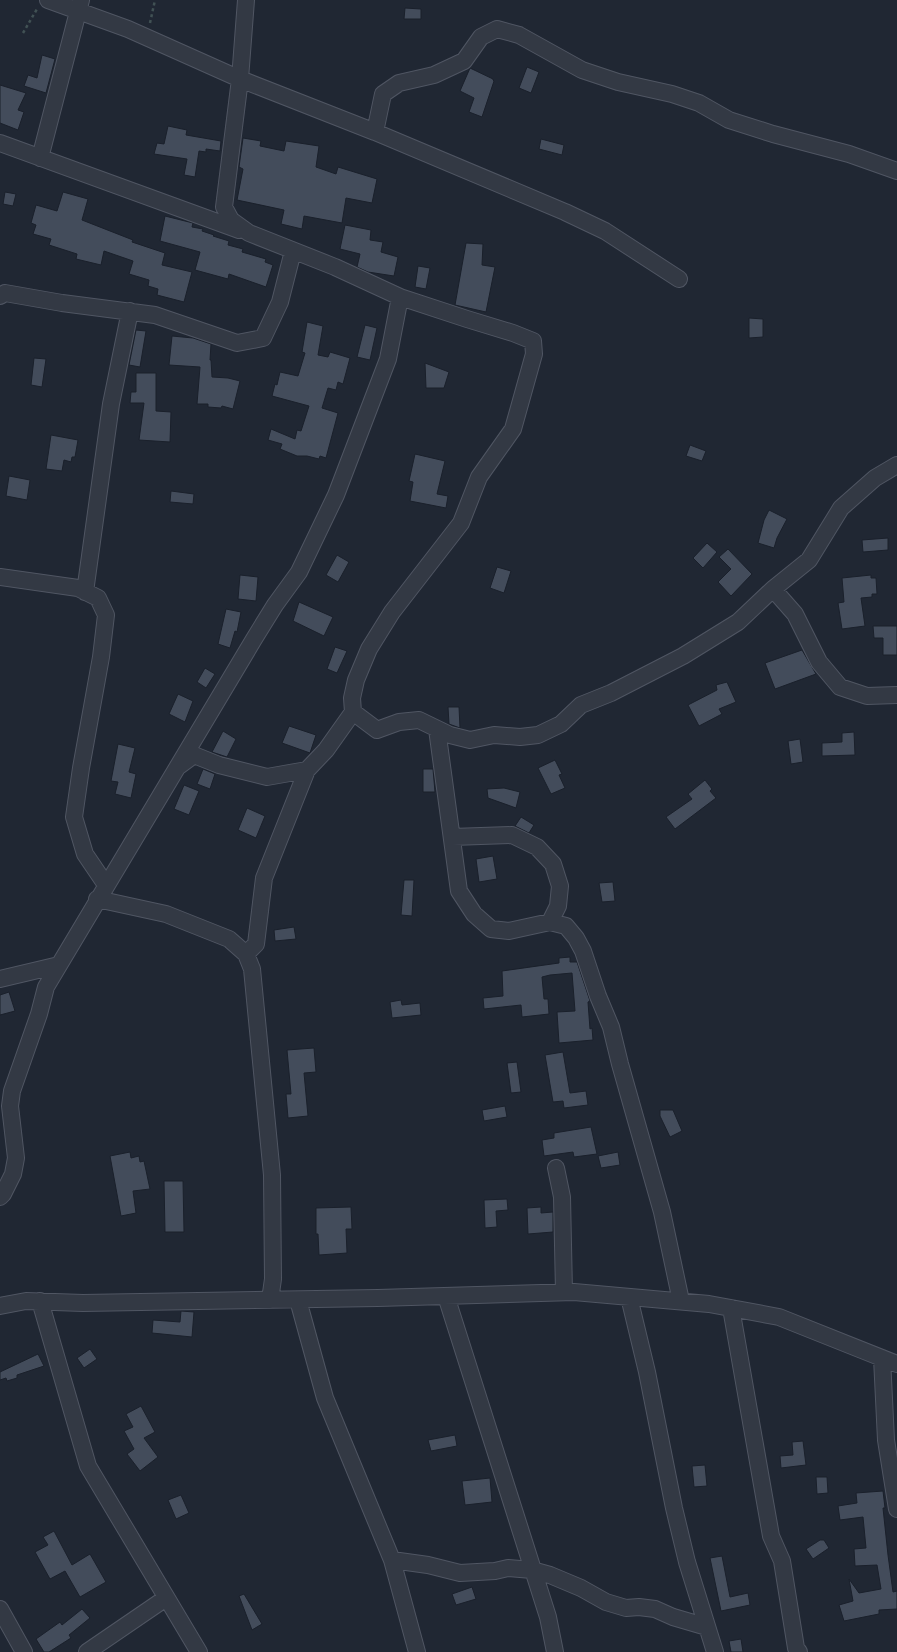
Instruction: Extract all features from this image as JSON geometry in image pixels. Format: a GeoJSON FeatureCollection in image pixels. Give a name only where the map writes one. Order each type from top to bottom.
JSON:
{"type":"FeatureCollection","features":[{"type":"Feature","properties":{"kind":"street"},"geometry":{"type":"LineString","coordinates":[[246,0],[240,79],[224,207],[230,220],[249,233]]}},
{"type":"Feature","properties":{"kind":"street"},"geometry":{"type":"LineString","coordinates":[[43,3],[79,5],[240,79],[375,132],[565,212],[605,231],[678,279]]}},
{"type":"Feature","properties":{"kind":"street"},"geometry":{"type":"LineString","coordinates":[[40,158],[79,5]]}},
{"type":"Feature","properties":{"kind":"street"},"geometry":{"type":"LineString","coordinates":[[375,132],[383,94],[399,84],[434,75],[464,61],[481,37],[497,29],[519,35],[582,70],[618,82],[672,94],[699,103],[729,120],[773,134],[849,154],[897,171]]}},
{"type":"Feature","properties":{"kind":"street"},"geometry":{"type":"LineString","coordinates":[[0,143],[249,233],[335,267],[400,297],[466,319],[513,332],[533,341],[534,354],[513,429],[479,476],[461,523],[392,612],[369,649],[356,680],[352,698],[353,712],[326,750],[307,770],[264,878],[256,944],[246,954]]}},
{"type":"Feature","properties":{"kind":"street"},"geometry":{"type":"LineString","coordinates":[[0,296],[5,293],[62,303],[155,315],[237,343],[264,338],[280,302],[293,251]]}},
{"type":"Feature","properties":{"kind":"street"},"geometry":{"type":"LineString","coordinates":[[0,1198],[13,1174],[16,1158],[10,1106],[12,1091],[39,1014],[46,987],[88,918],[97,899],[275,605],[299,572],[332,502],[388,359],[400,297]]}},
{"type":"Feature","properties":{"kind":"street"},"geometry":{"type":"LineString","coordinates":[[86,592],[110,404],[130,311]]}},
{"type":"Feature","properties":{"kind":"street"},"geometry":{"type":"LineString","coordinates":[[353,712],[377,730],[399,722],[419,720],[450,735],[470,740],[494,735],[520,737],[538,735],[561,724],[581,705],[611,692],[683,656],[738,622],[773,589],[809,560],[841,508],[875,478],[897,465]]}},
{"type":"Feature","properties":{"kind":"street"},"geometry":{"type":"LineString","coordinates":[[0,577],[78,588],[98,598],[106,616],[101,657],[81,768],[74,817],[85,854],[106,885]]}},
{"type":"Feature","properties":{"kind":"street"},"geometry":{"type":"LineString","coordinates":[[773,589],[795,614],[819,662],[840,687],[867,696],[897,695]]}},
{"type":"Feature","properties":{"kind":"street"},"geometry":{"type":"LineString","coordinates":[[437,729],[459,891],[474,914],[491,929],[509,931],[550,922],[566,926],[576,938],[583,951],[598,996],[611,1027],[662,1212],[681,1301]]}},
{"type":"Feature","properties":{"kind":"street"},"geometry":{"type":"LineString","coordinates":[[178,766],[194,756],[219,765],[267,777],[307,770]]}},
{"type":"Feature","properties":{"kind":"street"},"geometry":{"type":"LineString","coordinates":[[452,838],[512,835],[537,846],[553,864],[560,886],[558,906],[550,922]]}},
{"type":"Feature","properties":{"kind":"street"},"geometry":{"type":"LineString","coordinates":[[97,899],[166,914],[229,939],[246,954],[252,969],[272,1175],[273,1279],[270,1300]]}},
{"type":"Feature","properties":{"kind":"street"},"geometry":{"type":"LineString","coordinates":[[0,979],[59,965]]}},
{"type":"Feature","properties":{"kind":"street"},"geometry":{"type":"LineString","coordinates":[[556,1168],[562,1197],[564,1292]]}},
{"type":"Feature","properties":{"kind":"street"},"geometry":{"type":"LineString","coordinates":[[0,1306],[26,1301],[83,1303],[298,1300],[564,1292],[709,1304],[779,1317],[897,1364]]}},
{"type":"Feature","properties":{"kind":"street"},"geometry":{"type":"LineString","coordinates":[[446,1296],[548,1617],[555,1652]]}},
{"type":"Feature","properties":{"kind":"street"},"geometry":{"type":"LineString","coordinates":[[629,1297],[647,1372],[674,1508],[687,1562],[715,1652]]}},
{"type":"Feature","properties":{"kind":"street"},"geometry":{"type":"LineString","coordinates":[[298,1300],[325,1398],[392,1560],[417,1652]]}},
{"type":"Feature","properties":{"kind":"street"},"geometry":{"type":"LineString","coordinates":[[40,1302],[88,1466],[199,1652]]}},
{"type":"Feature","properties":{"kind":"street"},"geometry":{"type":"LineString","coordinates":[[731,1308],[771,1536],[782,1561],[797,1651]]}},
{"type":"Feature","properties":{"kind":"street"},"geometry":{"type":"LineString","coordinates":[[882,1358],[886,1440],[897,1509]]}},
{"type":"Feature","properties":{"kind":"street"},"geometry":{"type":"LineString","coordinates":[[392,1560],[428,1565],[460,1573],[495,1571],[508,1568],[532,1570],[550,1575],[581,1588],[606,1602],[626,1608],[639,1607],[655,1609],[673,1617],[707,1627]]}},
{"type":"Feature","properties":{"kind":"street"},"geometry":{"type":"LineString","coordinates":[[87,1652],[166,1598]]}},
{"type":"Feature","properties":{"kind":"street"},"geometry":{"type":"LineString","coordinates":[[0,1609],[24,1652]]}},
{"type":"Feature","properties":{"kind":"path"},"geometry":{"type":"LineString","coordinates":[[147,37],[155,0]]}},
{"type":"Feature","properties":{"kind":"path"},"geometry":{"type":"LineString","coordinates":[[23,33],[43,3]]}},
{"type":"Feature","properties":{"kind":"building"},"geometry":{"type":"Polygon","coordinates":[[[405,8],[421,9],[421,19],[404,19],[405,8]]]}},
{"type":"Feature","properties":{"kind":"building"},"geometry":{"type":"Polygon","coordinates":[[[42,55],[55,59],[46,93],[24,86],[28,75],[37,78],[42,55]]]}},
{"type":"Feature","properties":{"kind":"building"},"geometry":{"type":"Polygon","coordinates":[[[527,67],[539,72],[531,93],[519,88],[527,67]]]}},
{"type":"Feature","properties":{"kind":"building"},"geometry":{"type":"Polygon","coordinates":[[[470,68],[493,79],[494,81],[482,117],[469,112],[474,98],[460,91],[470,68]]]}},
{"type":"Feature","properties":{"kind":"building"},"geometry":{"type":"Polygon","coordinates":[[[0,85],[26,93],[18,110],[24,112],[18,130],[0,123],[0,85]]]}},
{"type":"Feature","properties":{"kind":"building"},"geometry":{"type":"Polygon","coordinates":[[[168,126],[187,130],[186,135],[221,141],[220,151],[206,149],[206,152],[199,151],[195,177],[184,175],[187,159],[154,154],[157,143],[164,144],[168,126]]]}},
{"type":"Feature","properties":{"kind":"building"},"geometry":{"type":"Polygon","coordinates":[[[243,138],[261,141],[260,146],[284,151],[286,141],[319,146],[316,167],[336,174],[338,167],[377,179],[372,203],[346,198],[342,223],[304,216],[302,229],[281,224],[284,210],[237,200],[243,169],[239,167],[243,138]]]}},
{"type":"Feature","properties":{"kind":"building"},"geometry":{"type":"Polygon","coordinates":[[[541,139],[564,145],[562,155],[539,149],[541,139]]]}},
{"type":"Feature","properties":{"kind":"building"},"geometry":{"type":"Polygon","coordinates":[[[5,192],[16,194],[13,206],[3,204],[5,192]]]}},
{"type":"Feature","properties":{"kind":"building"},"geometry":{"type":"Polygon","coordinates":[[[63,192],[88,199],[82,220],[133,240],[132,242],[165,253],[162,265],[192,272],[184,302],[157,295],[158,289],[148,286],[149,280],[129,274],[133,261],[104,251],[101,265],[76,259],[77,254],[49,245],[51,239],[33,234],[36,225],[31,223],[36,205],[57,211],[63,192]]]}},
{"type":"Feature","properties":{"kind":"building"},"geometry":{"type":"Polygon","coordinates":[[[165,216],[193,223],[192,227],[203,229],[202,231],[229,241],[228,245],[243,249],[242,252],[266,259],[265,262],[273,265],[266,287],[229,274],[228,279],[195,270],[200,252],[160,241],[165,216]]]}},
{"type":"Feature","properties":{"kind":"building"},"geometry":{"type":"Polygon","coordinates":[[[345,225],[371,230],[370,240],[383,242],[381,252],[398,257],[394,276],[368,272],[357,267],[360,254],[340,249],[345,225]]]}},
{"type":"Feature","properties":{"kind":"building"},"geometry":{"type":"Polygon","coordinates":[[[466,243],[483,244],[482,265],[495,267],[486,312],[455,305],[466,243]]]}},
{"type":"Feature","properties":{"kind":"building"},"geometry":{"type":"Polygon","coordinates":[[[418,266],[430,268],[426,289],[415,287],[418,266]]]}},
{"type":"Feature","properties":{"kind":"building"},"geometry":{"type":"Polygon","coordinates":[[[749,318],[763,319],[763,337],[749,338],[749,318]]]}},
{"type":"Feature","properties":{"kind":"building"},"geometry":{"type":"Polygon","coordinates":[[[307,322],[323,326],[318,355],[328,357],[330,352],[350,358],[343,384],[338,382],[336,390],[328,388],[322,408],[338,413],[326,458],[320,456],[319,459],[307,456],[297,456],[280,449],[282,444],[268,440],[271,429],[295,439],[297,430],[301,431],[309,406],[272,396],[275,384],[277,385],[280,372],[298,376],[305,353],[302,352],[307,322]]]}},
{"type":"Feature","properties":{"kind":"building"},"geometry":{"type":"Polygon","coordinates":[[[365,325],[377,328],[370,360],[357,357],[365,325]]]}},
{"type":"Feature","properties":{"kind":"building"},"geometry":{"type":"Polygon","coordinates":[[[136,330],[146,331],[140,367],[129,365],[136,330]]]}},
{"type":"Feature","properties":{"kind":"building"},"geometry":{"type":"Polygon","coordinates":[[[172,336],[193,338],[211,344],[210,360],[212,377],[228,378],[240,381],[233,409],[222,406],[221,408],[208,407],[208,404],[197,404],[200,367],[169,365],[172,336]]]}},
{"type":"Feature","properties":{"kind":"building"},"geometry":{"type":"Polygon","coordinates":[[[34,358],[46,359],[42,387],[31,385],[34,358]]]}},
{"type":"Feature","properties":{"kind":"building"},"geometry":{"type":"Polygon","coordinates":[[[425,363],[449,372],[444,388],[426,388],[425,363]]]}},
{"type":"Feature","properties":{"kind":"building"},"geometry":{"type":"Polygon","coordinates":[[[136,373],[156,373],[156,411],[171,412],[170,442],[139,440],[144,403],[130,403],[131,392],[136,392],[136,373]]]}},
{"type":"Feature","properties":{"kind":"building"},"geometry":{"type":"Polygon","coordinates":[[[51,435],[78,440],[75,457],[72,457],[71,462],[64,460],[62,471],[46,469],[51,435]]]}},
{"type":"Feature","properties":{"kind":"building"},"geometry":{"type":"Polygon","coordinates":[[[690,445],[706,451],[702,461],[686,456],[690,445]]]}},
{"type":"Feature","properties":{"kind":"building"},"geometry":{"type":"Polygon","coordinates":[[[415,454],[445,461],[437,494],[448,496],[446,508],[410,501],[413,482],[409,481],[415,454]]]}},
{"type":"Feature","properties":{"kind":"building"},"geometry":{"type":"Polygon","coordinates":[[[9,476],[30,480],[27,500],[6,496],[9,476]]]}},
{"type":"Feature","properties":{"kind":"building"},"geometry":{"type":"Polygon","coordinates":[[[171,491],[194,494],[193,504],[170,502],[171,491]]]}},
{"type":"Feature","properties":{"kind":"building"},"geometry":{"type":"Polygon","coordinates":[[[769,510],[787,519],[777,538],[774,548],[758,543],[764,520],[769,510]]]}},
{"type":"Feature","properties":{"kind":"building"},"geometry":{"type":"Polygon","coordinates":[[[888,538],[888,550],[863,552],[862,540],[888,538]]]}},
{"type":"Feature","properties":{"kind":"building"},"geometry":{"type":"Polygon","coordinates":[[[707,543],[717,552],[703,568],[693,558],[707,543]]]}},
{"type":"Feature","properties":{"kind":"building"},"geometry":{"type":"Polygon","coordinates":[[[728,549],[752,574],[731,596],[718,582],[731,569],[719,557],[728,549]]]}},
{"type":"Feature","properties":{"kind":"building"},"geometry":{"type":"Polygon","coordinates":[[[337,555],[349,562],[338,582],[326,575],[337,555]]]}},
{"type":"Feature","properties":{"kind":"building"},"geometry":{"type":"Polygon","coordinates":[[[497,567],[511,571],[504,593],[490,588],[497,567]]]}},
{"type":"Feature","properties":{"kind":"building"},"geometry":{"type":"Polygon","coordinates":[[[240,575],[258,577],[256,601],[238,599],[240,575]]]}},
{"type":"Feature","properties":{"kind":"building"},"geometry":{"type":"Polygon","coordinates":[[[871,575],[871,578],[876,578],[877,594],[872,594],[872,597],[861,598],[865,626],[842,629],[838,603],[844,602],[842,578],[871,575]]]}},
{"type":"Feature","properties":{"kind":"building"},"geometry":{"type":"Polygon","coordinates":[[[299,602],[333,617],[324,636],[293,621],[299,602]]]}},
{"type":"Feature","properties":{"kind":"building"},"geometry":{"type":"Polygon","coordinates":[[[226,609],[241,612],[237,632],[235,631],[230,648],[218,644],[226,609]]]}},
{"type":"Feature","properties":{"kind":"building"},"geometry":{"type":"Polygon","coordinates":[[[873,626],[897,626],[897,655],[883,655],[883,638],[874,638],[873,626]]]}},
{"type":"Feature","properties":{"kind":"building"},"geometry":{"type":"Polygon","coordinates":[[[335,647],[347,651],[337,673],[327,669],[335,647]]]}},
{"type":"Feature","properties":{"kind":"building"},"geometry":{"type":"Polygon","coordinates":[[[802,650],[816,674],[775,689],[765,663],[802,650]]]}},
{"type":"Feature","properties":{"kind":"building"},"geometry":{"type":"Polygon","coordinates":[[[205,668],[215,674],[206,688],[197,682],[205,668]]]}},
{"type":"Feature","properties":{"kind":"building"},"geometry":{"type":"Polygon","coordinates":[[[727,682],[736,702],[719,709],[722,714],[699,726],[688,705],[717,690],[716,685],[727,682]]]}},
{"type":"Feature","properties":{"kind":"building"},"geometry":{"type":"Polygon","coordinates":[[[178,694],[193,701],[185,722],[169,714],[178,694]]]}},
{"type":"Feature","properties":{"kind":"building"},"geometry":{"type":"Polygon","coordinates":[[[448,707],[459,707],[460,728],[449,724],[448,707]]]}},
{"type":"Feature","properties":{"kind":"building"},"geometry":{"type":"Polygon","coordinates":[[[289,726],[316,735],[310,753],[282,743],[289,726]]]}},
{"type":"Feature","properties":{"kind":"building"},"geometry":{"type":"Polygon","coordinates":[[[223,731],[236,739],[227,757],[212,752],[223,731]]]}},
{"type":"Feature","properties":{"kind":"building"},"geometry":{"type":"Polygon","coordinates":[[[854,732],[855,755],[822,756],[822,743],[842,742],[842,733],[854,732]]]}},
{"type":"Feature","properties":{"kind":"building"},"geometry":{"type":"Polygon","coordinates":[[[800,739],[803,762],[791,764],[788,741],[800,739]]]}},
{"type":"Feature","properties":{"kind":"building"},"geometry":{"type":"Polygon","coordinates":[[[118,744],[135,748],[129,772],[136,774],[131,798],[115,794],[118,782],[111,781],[118,744]]]}},
{"type":"Feature","properties":{"kind":"building"},"geometry":{"type":"Polygon","coordinates":[[[555,760],[562,774],[559,775],[565,788],[551,794],[538,768],[555,760]]]}},
{"type":"Feature","properties":{"kind":"building"},"geometry":{"type":"Polygon","coordinates":[[[203,769],[215,774],[210,789],[197,784],[203,769]]]}},
{"type":"Feature","properties":{"kind":"building"},"geometry":{"type":"Polygon","coordinates":[[[423,769],[433,769],[435,792],[423,792],[423,769]]]}},
{"type":"Feature","properties":{"kind":"building"},"geometry":{"type":"Polygon","coordinates":[[[705,780],[712,789],[710,791],[716,798],[675,829],[666,817],[692,799],[688,794],[705,780]]]}},
{"type":"Feature","properties":{"kind":"building"},"geometry":{"type":"Polygon","coordinates":[[[184,785],[199,791],[189,815],[174,809],[184,785]]]}},
{"type":"Feature","properties":{"kind":"building"},"geometry":{"type":"Polygon","coordinates":[[[504,788],[520,792],[516,808],[488,798],[487,789],[504,788]]]}},
{"type":"Feature","properties":{"kind":"building"},"geometry":{"type":"Polygon","coordinates":[[[247,808],[265,816],[256,838],[238,830],[247,808]]]}},
{"type":"Feature","properties":{"kind":"building"},"geometry":{"type":"Polygon","coordinates":[[[521,817],[534,825],[529,833],[515,826],[521,817]]]}},
{"type":"Feature","properties":{"kind":"building"},"geometry":{"type":"Polygon","coordinates":[[[493,856],[497,879],[479,882],[476,859],[493,856]]]}},
{"type":"Feature","properties":{"kind":"building"},"geometry":{"type":"Polygon","coordinates":[[[404,880],[414,880],[412,916],[401,915],[404,880]]]}},
{"type":"Feature","properties":{"kind":"building"},"geometry":{"type":"Polygon","coordinates":[[[613,882],[615,901],[602,902],[599,883],[613,882]]]}},
{"type":"Feature","properties":{"kind":"building"},"geometry":{"type":"Polygon","coordinates":[[[294,927],[296,939],[275,941],[274,930],[294,927]]]}},
{"type":"Feature","properties":{"kind":"building"},"geometry":{"type":"Polygon","coordinates":[[[570,957],[570,962],[577,962],[590,1001],[588,1002],[590,1029],[592,1028],[593,1040],[559,1043],[557,1012],[575,1011],[572,973],[542,977],[544,999],[548,999],[549,1014],[522,1017],[521,1005],[484,1009],[483,998],[503,996],[502,971],[559,963],[559,958],[570,957]]]}},
{"type":"Feature","properties":{"kind":"building"},"geometry":{"type":"Polygon","coordinates":[[[9,992],[15,1011],[0,1015],[0,995],[9,992]]]}},
{"type":"Feature","properties":{"kind":"building"},"geometry":{"type":"Polygon","coordinates":[[[401,1000],[402,1005],[420,1003],[421,1015],[392,1018],[390,1002],[401,1000]]]}},
{"type":"Feature","properties":{"kind":"building"},"geometry":{"type":"Polygon","coordinates":[[[314,1048],[316,1072],[304,1073],[308,1116],[288,1118],[286,1094],[291,1094],[287,1050],[314,1048]]]}},
{"type":"Feature","properties":{"kind":"building"},"geometry":{"type":"Polygon","coordinates":[[[563,1052],[570,1093],[586,1091],[588,1105],[564,1108],[563,1101],[553,1102],[545,1055],[563,1052]]]}},
{"type":"Feature","properties":{"kind":"building"},"geometry":{"type":"Polygon","coordinates":[[[517,1062],[521,1092],[511,1093],[507,1063],[517,1062]]]}},
{"type":"Feature","properties":{"kind":"building"},"geometry":{"type":"Polygon","coordinates":[[[505,1106],[507,1117],[484,1121],[482,1110],[505,1106]]]}},
{"type":"Feature","properties":{"kind":"building"},"geometry":{"type":"Polygon","coordinates":[[[660,1110],[673,1110],[682,1131],[670,1137],[660,1116],[660,1110]]]}},
{"type":"Feature","properties":{"kind":"building"},"geometry":{"type":"Polygon","coordinates":[[[591,1127],[597,1154],[574,1157],[573,1152],[544,1156],[542,1140],[554,1138],[554,1133],[591,1127]]]}},
{"type":"Feature","properties":{"kind":"building"},"geometry":{"type":"Polygon","coordinates":[[[130,1152],[131,1158],[139,1156],[140,1162],[144,1161],[150,1189],[133,1191],[136,1213],[121,1216],[110,1156],[130,1152]]]}},
{"type":"Feature","properties":{"kind":"building"},"geometry":{"type":"Polygon","coordinates":[[[618,1152],[620,1165],[601,1168],[598,1156],[618,1152]]]}},
{"type":"Feature","properties":{"kind":"building"},"geometry":{"type":"Polygon","coordinates":[[[164,1181],[183,1181],[184,1232],[165,1232],[164,1181]]]}},
{"type":"Feature","properties":{"kind":"building"},"geometry":{"type":"Polygon","coordinates":[[[507,1199],[508,1210],[496,1211],[497,1227],[485,1228],[484,1200],[507,1199]]]}},
{"type":"Feature","properties":{"kind":"building"},"geometry":{"type":"Polygon","coordinates":[[[351,1207],[352,1229],[346,1229],[347,1253],[319,1255],[318,1234],[316,1234],[316,1208],[351,1207]]]}},
{"type":"Feature","properties":{"kind":"building"},"geometry":{"type":"Polygon","coordinates":[[[541,1207],[541,1213],[553,1212],[553,1232],[528,1234],[527,1208],[541,1207]]]}},
{"type":"Feature","properties":{"kind":"building"},"geometry":{"type":"Polygon","coordinates":[[[181,1311],[194,1312],[192,1337],[152,1333],[153,1320],[180,1322],[181,1311]]]}},
{"type":"Feature","properties":{"kind":"building"},"geometry":{"type":"Polygon","coordinates":[[[90,1349],[97,1359],[84,1368],[77,1358],[90,1349]]]}},
{"type":"Feature","properties":{"kind":"building"},"geometry":{"type":"Polygon","coordinates":[[[38,1354],[44,1366],[17,1375],[17,1378],[7,1381],[6,1378],[0,1380],[0,1372],[38,1354]]]}},
{"type":"Feature","properties":{"kind":"building"},"geometry":{"type":"Polygon","coordinates":[[[141,1406],[155,1432],[144,1438],[158,1457],[140,1471],[127,1454],[134,1449],[124,1431],[133,1427],[126,1414],[141,1406]]]}},
{"type":"Feature","properties":{"kind":"building"},"geometry":{"type":"Polygon","coordinates":[[[455,1435],[457,1446],[431,1451],[428,1440],[455,1435]]]}},
{"type":"Feature","properties":{"kind":"building"},"geometry":{"type":"Polygon","coordinates":[[[803,1441],[806,1465],[781,1468],[780,1456],[793,1455],[792,1442],[803,1441]]]}},
{"type":"Feature","properties":{"kind":"building"},"geometry":{"type":"Polygon","coordinates":[[[705,1465],[707,1486],[694,1487],[692,1466],[705,1465]]]}},
{"type":"Feature","properties":{"kind":"building"},"geometry":{"type":"Polygon","coordinates":[[[816,1477],[827,1477],[828,1493],[817,1494],[816,1477]]]}},
{"type":"Feature","properties":{"kind":"building"},"geometry":{"type":"Polygon","coordinates":[[[490,1478],[492,1502],[465,1505],[462,1481],[490,1478]]]}},
{"type":"Feature","properties":{"kind":"building"},"geometry":{"type":"Polygon","coordinates":[[[883,1491],[885,1508],[883,1508],[888,1555],[893,1592],[897,1591],[897,1609],[879,1610],[879,1614],[844,1621],[839,1605],[853,1601],[849,1579],[859,1593],[881,1589],[877,1565],[855,1566],[854,1549],[866,1548],[863,1517],[840,1520],[838,1506],[857,1503],[856,1493],[883,1491]]]}},
{"type":"Feature","properties":{"kind":"building"},"geometry":{"type":"Polygon","coordinates":[[[181,1495],[189,1513],[176,1519],[168,1500],[181,1495]]]}},
{"type":"Feature","properties":{"kind":"building"},"geometry":{"type":"Polygon","coordinates":[[[54,1531],[72,1565],[90,1554],[106,1582],[80,1597],[65,1571],[50,1579],[35,1552],[48,1545],[43,1537],[54,1531]]]}},
{"type":"Feature","properties":{"kind":"building"},"geometry":{"type":"Polygon","coordinates":[[[820,1540],[824,1540],[829,1548],[813,1559],[806,1549],[820,1540]]]}},
{"type":"Feature","properties":{"kind":"building"},"geometry":{"type":"Polygon","coordinates":[[[722,1556],[730,1597],[748,1593],[750,1605],[721,1611],[710,1558],[722,1556]]]}},
{"type":"Feature","properties":{"kind":"building"},"geometry":{"type":"Polygon","coordinates":[[[472,1587],[476,1599],[456,1605],[452,1594],[472,1587]]]}},
{"type":"Feature","properties":{"kind":"building"},"geometry":{"type":"Polygon","coordinates":[[[244,1594],[262,1624],[252,1630],[239,1596],[244,1594]]]}},
{"type":"Feature","properties":{"kind":"building"},"geometry":{"type":"Polygon","coordinates":[[[82,1609],[90,1618],[69,1635],[71,1638],[49,1652],[44,1652],[36,1639],[60,1622],[62,1625],[82,1609]]]}},
{"type":"Feature","properties":{"kind":"building"},"geometry":{"type":"Polygon","coordinates":[[[741,1639],[743,1652],[731,1652],[729,1641],[741,1639]]]}}]}
